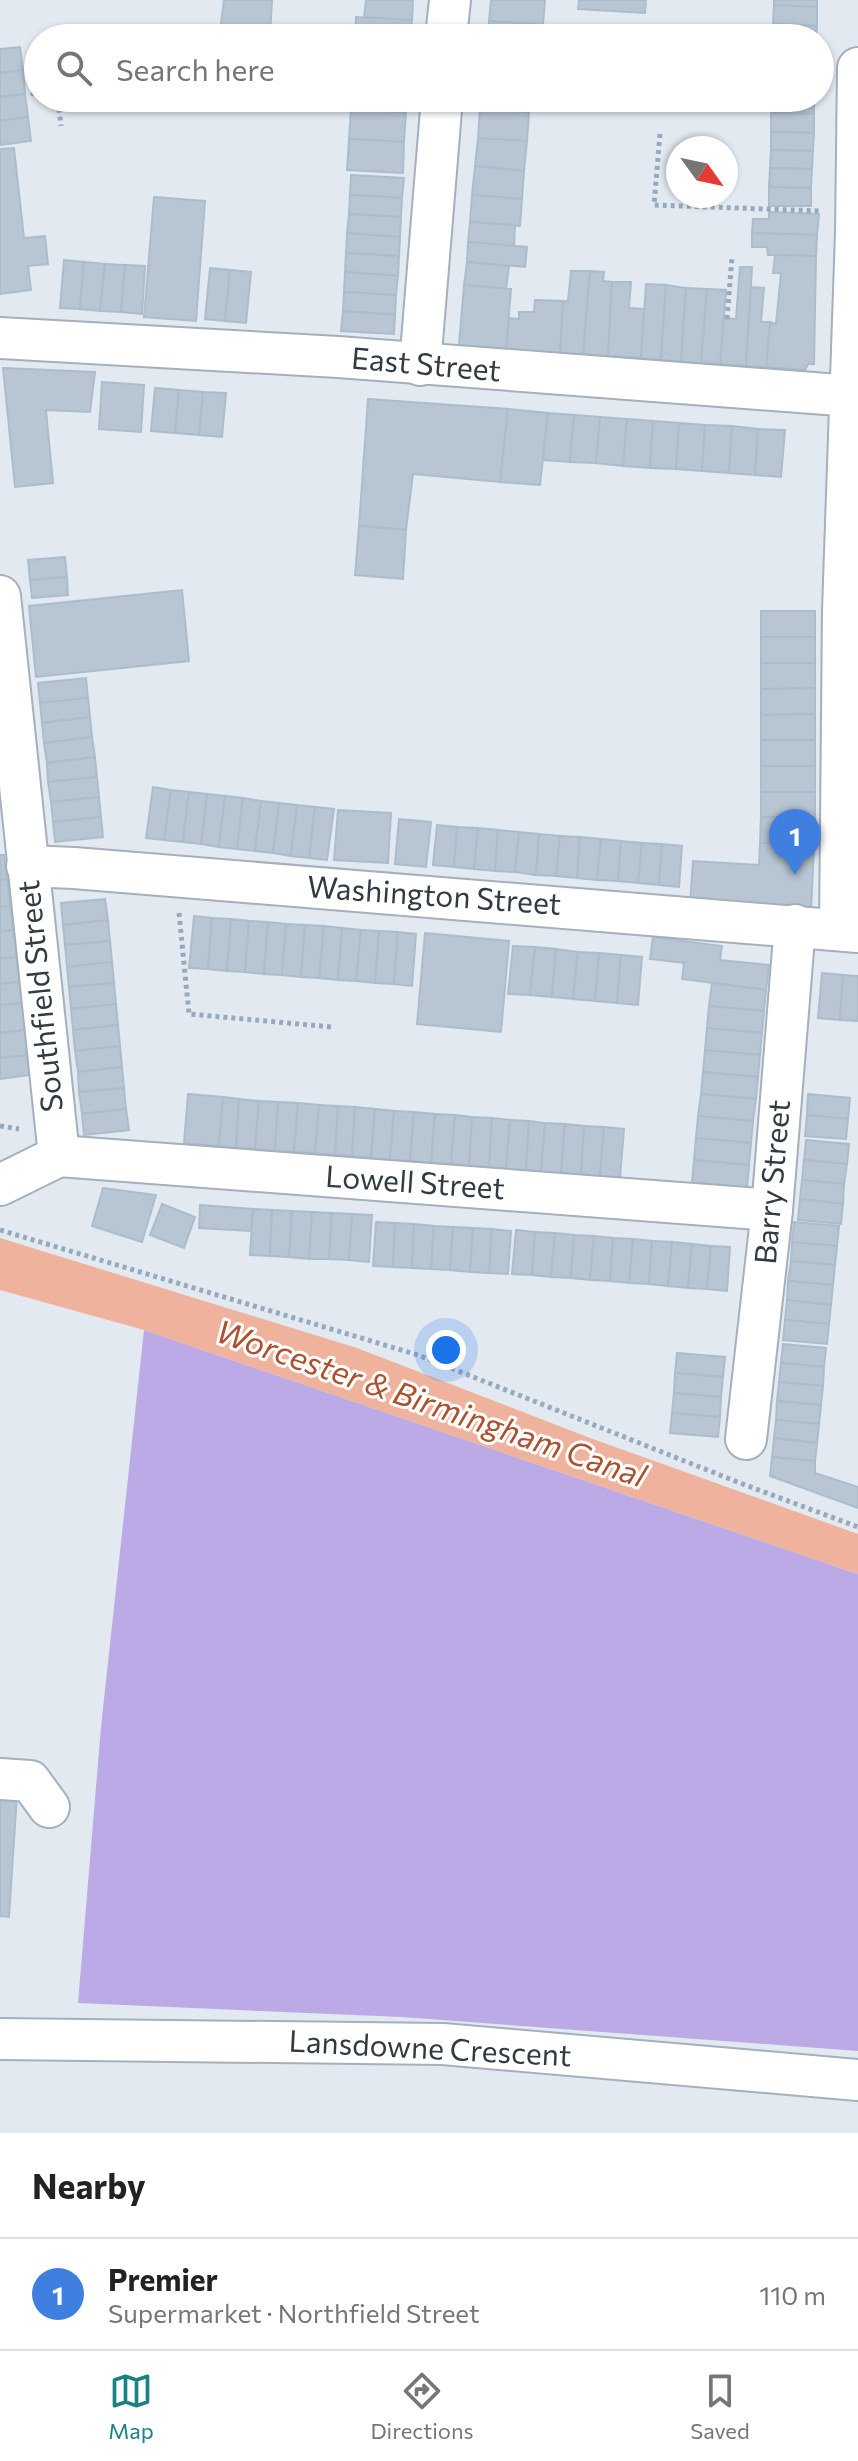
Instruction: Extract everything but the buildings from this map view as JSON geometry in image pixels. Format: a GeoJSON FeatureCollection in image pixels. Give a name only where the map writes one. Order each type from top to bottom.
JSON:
{"type":"FeatureCollection","features":[{"type":"Feature","properties":{"kind":"street"},"geometry":{"type":"LineString","coordinates":[[447,24],[450,0]]}},
{"type":"Feature","properties":{"kind":"street"},"geometry":{"type":"LineString","coordinates":[[849,930],[843,611],[852,396],[858,68]]}},
{"type":"Feature","properties":{"kind":"street"},"geometry":{"type":"LineString","coordinates":[[420,365],[441,112]]}},
{"type":"Feature","properties":{"kind":"street","name":"East Street"},"geometry":{"type":"LineString","coordinates":[[0,338],[338,357],[852,396]]}},
{"type":"Feature","properties":{"kind":"street","name":"Southfield Street"},"geometry":{"type":"LineString","coordinates":[[0,596],[4,671],[59,1156]]}},
{"type":"Feature","properties":{"kind":"street","name":"Washington Street"},"geometry":{"type":"LineString","coordinates":[[27,866],[849,930]]}},
{"type":"Feature","properties":{"kind":"street","name":"Barry Street"},"geometry":{"type":"LineString","coordinates":[[746,1439],[772,1210],[795,925]]}},
{"type":"Feature","properties":{"kind":"street"},"geometry":{"type":"LineString","coordinates":[[0,1185],[59,1156]]}},
{"type":"Feature","properties":{"kind":"street","name":"Lowell Street"},"geometry":{"type":"LineString","coordinates":[[59,1156],[772,1210]]}},
{"type":"Feature","properties":{"kind":"street"},"geometry":{"type":"LineString","coordinates":[[0,1779],[30,1781],[49,1807]]}},
{"type":"Feature","properties":{"kind":"street","name":"Lansdowne Crescent"},"geometry":{"type":"LineString","coordinates":[[0,2039],[443,2044],[858,2080]]}},
{"type":"Feature","properties":{"kind":"path"},"geometry":{"type":"LineString","coordinates":[[59,112],[61,126]]}},
{"type":"Feature","properties":{"kind":"path"},"geometry":{"type":"LineString","coordinates":[[660,134],[654,205],[857,212]]}},
{"type":"Feature","properties":{"kind":"path"},"geometry":{"type":"LineString","coordinates":[[727,319],[732,257]]}},
{"type":"Feature","properties":{"kind":"path"},"geometry":{"type":"LineString","coordinates":[[176,876],[189,1014],[332,1027]]}},
{"type":"Feature","properties":{"kind":"path"},"geometry":{"type":"LineString","coordinates":[[0,1230],[418,1355],[858,1527]]}},
{"type":"Feature","properties":{"kind":"shaded area"},"geometry":{"type":"Polygon","coordinates":[[[144,1330],[858,1574],[858,2051],[401,2017],[78,2003],[101,1727],[144,1330]]]}},
{"type":"Feature","properties":{"kind":"water","name":"Worcester & Birmingham Canal"},"geometry":{"type":"Polygon","coordinates":[[[0,1238],[357,1348],[590,1438],[858,1534],[858,1574],[144,1330],[0,1290],[0,1238]]]}},
{"type":"Feature","properties":{"kind":"place","name":"Premier"},"geometry":{"type":"Point","coordinates":[795,875]}}]}
